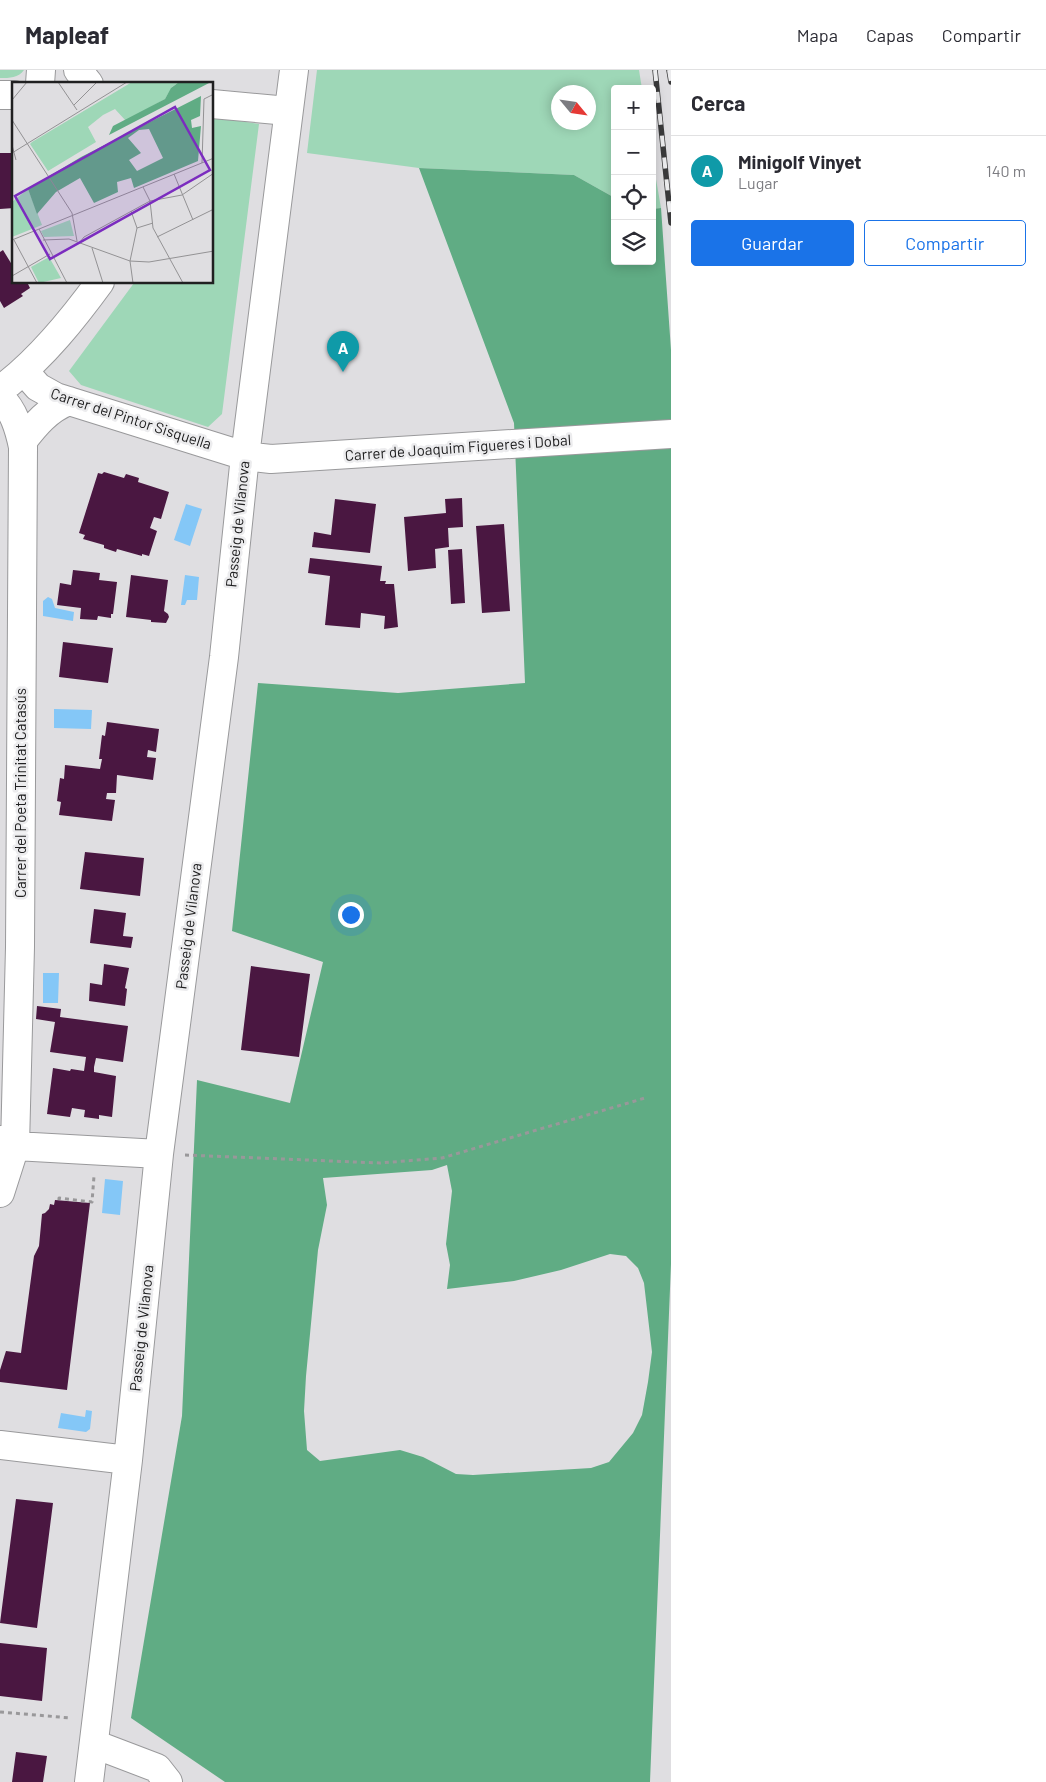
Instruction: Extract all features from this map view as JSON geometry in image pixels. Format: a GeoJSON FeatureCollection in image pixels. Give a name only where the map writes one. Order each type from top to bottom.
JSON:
{"type":"FeatureCollection","features":[{"type":"Feature","properties":{"kind":"street"},"geometry":{"type":"LineString","coordinates":[[78,70],[87,82]]}},
{"type":"Feature","properties":{"kind":"street","name":"Passeig de Vilanova"},"geometry":{"type":"LineString","coordinates":[[89,1782],[128,1460],[160,1154],[224,657],[245,456],[294,70]]}},
{"type":"Feature","properties":{"kind":"street"},"geometry":{"type":"LineString","coordinates":[[214,104],[288,112]]}},
{"type":"Feature","properties":{"kind":"street"},"geometry":{"type":"LineString","coordinates":[[0,391],[24,371],[76,315],[99,284]]}},
{"type":"Feature","properties":{"kind":"street","name":"Carrer del Pintor Sisquella"},"geometry":{"type":"LineString","coordinates":[[24,371],[38,387],[56,397],[245,456]]}},
{"type":"Feature","properties":{"kind":"street","name":"Carrer del Poeta Trinitat Catasús"},"geometry":{"type":"LineString","coordinates":[[0,397],[14,416],[22,442],[7,1143],[0,1193]]}},
{"type":"Feature","properties":{"kind":"street"},"geometry":{"type":"LineString","coordinates":[[22,442],[34,426],[50,411],[69,401]]}},
{"type":"Feature","properties":{"kind":"street","name":"Carrer de Joaquim Figueres i Dobal"},"geometry":{"type":"LineString","coordinates":[[245,456],[297,459],[671,434]]}},
{"type":"Feature","properties":{"kind":"street"},"geometry":{"type":"LineString","coordinates":[[7,1143],[160,1154]]}},
{"type":"Feature","properties":{"kind":"street"},"geometry":{"type":"LineString","coordinates":[[0,1445],[128,1460]]}},
{"type":"Feature","properties":{"kind":"street"},"geometry":{"type":"LineString","coordinates":[[95,1732],[157,1768],[168,1782]]}},
{"type":"Feature","properties":{"kind":"path"},"geometry":{"type":"LineString","coordinates":[[160,1154],[380,1163],[442,1158],[645,1098]]}},
{"type":"Feature","properties":{"kind":"path"},"geometry":{"type":"LineString","coordinates":[[58,1200],[58,1198],[92,1202]]}},
{"type":"Feature","properties":{"kind":"path"},"geometry":{"type":"LineString","coordinates":[[0,1712],[95,1732]]}},
{"type":"Feature","properties":{"kind":"green space"},"geometry":{"type":"Polygon","coordinates":[[[0,70],[24,70],[22,73],[10,78],[0,78],[0,70]]]}},
{"type":"Feature","properties":{"kind":"green space"},"geometry":{"type":"Polygon","coordinates":[[[317,70],[639,70],[641,85],[611,85],[611,196],[574,175],[419,168],[307,153],[317,70]]]}},
{"type":"Feature","properties":{"kind":"green space"},"geometry":{"type":"Polygon","coordinates":[[[214,117],[259,124],[222,414],[208,427],[81,385],[69,371],[133,284],[214,284],[214,117]]]}},
{"type":"Feature","properties":{"kind":"green space"},"geometry":{"type":"Polygon","coordinates":[[[419,168],[574,175],[611,196],[611,265],[656,265],[656,209],[661,208],[671,350],[671,1264],[650,1782],[225,1782],[131,1718],[182,1416],[197,1080],[290,1103],[323,962],[232,931],[258,683],[398,693],[525,683],[514,423],[419,168]],[[447,1165],[432,1170],[323,1178],[327,1205],[318,1250],[306,1376],[304,1411],[307,1450],[320,1461],[400,1450],[423,1457],[456,1474],[473,1475],[591,1468],[609,1462],[633,1433],[642,1415],[648,1382],[652,1352],[644,1283],[638,1268],[626,1256],[610,1254],[561,1270],[514,1281],[447,1289],[450,1265],[446,1244],[452,1191],[447,1165]]]}},
{"type":"Feature","properties":{"kind":"green space"},"geometry":{"type":"Polygon","coordinates":[[[656,179],[661,208],[656,209],[656,179]]]}},
{"type":"Feature","properties":{"kind":"water"},"geometry":{"type":"Polygon","coordinates":[[[186,504],[202,509],[190,546],[174,540],[186,504]]]}},
{"type":"Feature","properties":{"kind":"water"},"geometry":{"type":"Polygon","coordinates":[[[185,575],[199,577],[197,600],[187,600],[185,605],[181,605],[185,575]]]}},
{"type":"Feature","properties":{"kind":"water"},"geometry":{"type":"Polygon","coordinates":[[[48,597],[52,599],[55,608],[74,612],[73,621],[43,616],[43,601],[48,597]]]}},
{"type":"Feature","properties":{"kind":"water"},"geometry":{"type":"Polygon","coordinates":[[[54,709],[92,710],[91,729],[54,728],[54,709]]]}},
{"type":"Feature","properties":{"kind":"water"},"geometry":{"type":"Polygon","coordinates":[[[43,973],[59,973],[58,1003],[43,1003],[43,973]]]}},
{"type":"Feature","properties":{"kind":"water"},"geometry":{"type":"Polygon","coordinates":[[[105,1179],[123,1181],[120,1215],[102,1213],[105,1179]]]}},
{"type":"Feature","properties":{"kind":"water"},"geometry":{"type":"Polygon","coordinates":[[[86,1410],[92,1411],[90,1429],[86,1432],[58,1428],[61,1413],[85,1417],[86,1410]]]}},
{"type":"Feature","properties":{"kind":"building"},"geometry":{"type":"Polygon","coordinates":[[[0,153],[12,153],[12,208],[0,209],[0,153]]]}},
{"type":"Feature","properties":{"kind":"building"},"geometry":{"type":"Polygon","coordinates":[[[3,250],[12,265],[12,284],[28,284],[30,288],[21,294],[23,296],[4,308],[0,301],[0,252],[3,250]]]}},
{"type":"Feature","properties":{"kind":"building"},"geometry":{"type":"Polygon","coordinates":[[[104,472],[124,478],[126,474],[139,478],[138,482],[169,492],[161,519],[154,517],[150,528],[157,531],[149,556],[117,549],[116,552],[104,548],[104,545],[83,539],[85,535],[79,533],[98,473],[102,474],[104,472]]]}},
{"type":"Feature","properties":{"kind":"building"},"geometry":{"type":"Polygon","coordinates":[[[462,498],[463,527],[448,528],[449,547],[435,549],[436,568],[408,571],[404,517],[446,513],[445,499],[462,498]]]}},
{"type":"Feature","properties":{"kind":"building"},"geometry":{"type":"Polygon","coordinates":[[[335,499],[376,504],[370,553],[312,547],[314,532],[331,535],[335,499]]]}},
{"type":"Feature","properties":{"kind":"building"},"geometry":{"type":"Polygon","coordinates":[[[504,524],[510,611],[482,613],[476,526],[504,524]]]}},
{"type":"Feature","properties":{"kind":"building"},"geometry":{"type":"Polygon","coordinates":[[[462,549],[465,603],[451,604],[448,550],[462,549]]]}},
{"type":"Feature","properties":{"kind":"building"},"geometry":{"type":"Polygon","coordinates":[[[310,558],[382,566],[380,581],[386,581],[385,584],[394,584],[398,627],[384,629],[385,616],[361,613],[360,628],[325,625],[330,576],[308,573],[310,558]]]}},
{"type":"Feature","properties":{"kind":"building"},"geometry":{"type":"Polygon","coordinates":[[[73,570],[100,573],[99,580],[117,582],[111,618],[98,616],[97,620],[80,619],[81,608],[57,605],[60,583],[71,585],[73,570]]]}},
{"type":"Feature","properties":{"kind":"building"},"geometry":{"type":"Polygon","coordinates":[[[131,575],[168,580],[164,611],[169,617],[166,623],[126,617],[131,575]]]}},
{"type":"Feature","properties":{"kind":"building"},"geometry":{"type":"Polygon","coordinates":[[[63,642],[113,648],[108,683],[59,677],[63,642]]]}},
{"type":"Feature","properties":{"kind":"building"},"geometry":{"type":"Polygon","coordinates":[[[107,722],[159,729],[156,752],[148,750],[147,757],[156,758],[153,780],[117,775],[116,793],[107,793],[106,799],[115,800],[112,821],[59,815],[61,802],[57,801],[60,778],[64,779],[65,765],[100,769],[102,759],[99,759],[102,735],[105,736],[107,722]]]}},
{"type":"Feature","properties":{"kind":"building"},"geometry":{"type":"Polygon","coordinates":[[[85,852],[144,858],[140,896],[80,889],[85,852]]]}},
{"type":"Feature","properties":{"kind":"building"},"geometry":{"type":"Polygon","coordinates":[[[94,909],[126,913],[123,936],[133,937],[131,948],[90,943],[94,909]]]}},
{"type":"Feature","properties":{"kind":"building"},"geometry":{"type":"Polygon","coordinates":[[[104,964],[129,968],[125,988],[127,989],[125,1006],[89,1001],[90,983],[102,985],[104,964]]]}},
{"type":"Feature","properties":{"kind":"building"},"geometry":{"type":"Polygon","coordinates":[[[251,966],[310,974],[299,1057],[241,1050],[251,966]]]}},
{"type":"Feature","properties":{"kind":"building"},"geometry":{"type":"Polygon","coordinates":[[[37,1006],[61,1009],[60,1017],[128,1026],[123,1062],[96,1058],[94,1067],[94,1072],[116,1076],[112,1117],[99,1115],[99,1119],[84,1117],[85,1110],[72,1108],[70,1117],[47,1114],[53,1068],[84,1071],[86,1057],[50,1052],[55,1022],[36,1019],[37,1006]]]}},
{"type":"Feature","properties":{"kind":"building"},"geometry":{"type":"Polygon","coordinates":[[[55,1200],[90,1203],[67,1390],[0,1382],[0,1370],[6,1351],[21,1353],[34,1256],[39,1246],[42,1214],[49,1209],[50,1204],[54,1205],[55,1200]]]}},
{"type":"Feature","properties":{"kind":"building"},"geometry":{"type":"Polygon","coordinates":[[[16,1499],[53,1503],[37,1628],[0,1623],[16,1499]]]}},
{"type":"Feature","properties":{"kind":"building"},"geometry":{"type":"Polygon","coordinates":[[[0,1643],[47,1648],[42,1701],[0,1696],[0,1643]]]}},
{"type":"Feature","properties":{"kind":"building"},"geometry":{"type":"Polygon","coordinates":[[[16,1752],[47,1756],[43,1782],[12,1782],[16,1752]]]}},
{"type":"Feature","properties":{"kind":"railway"},"geometry":{"type":"LineString","coordinates":[[655,70],[671,223]]}},
{"type":"Feature","properties":{"kind":"railway"},"geometry":{"type":"LineString","coordinates":[[669,70],[671,82]]}},
{"type":"Feature","properties":{"kind":"place","name":"Minigolf Vinyet"},"geometry":{"type":"Point","coordinates":[343,372]}}]}
